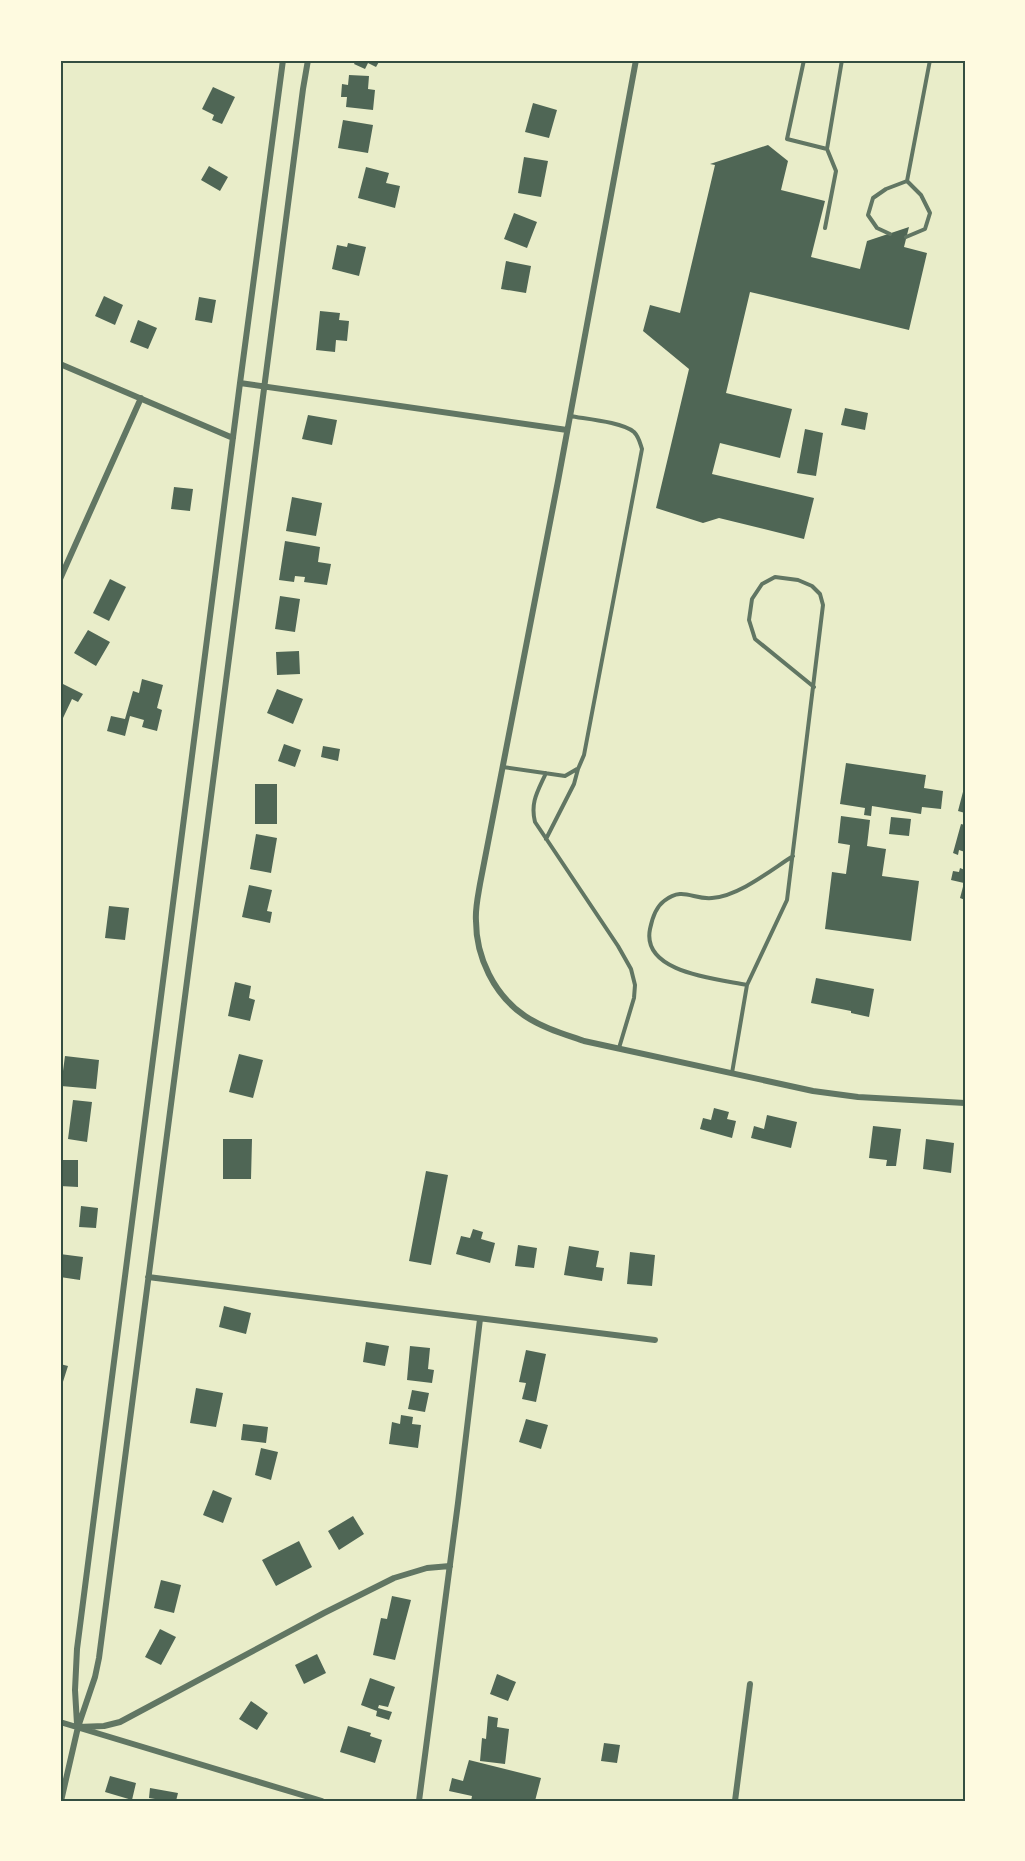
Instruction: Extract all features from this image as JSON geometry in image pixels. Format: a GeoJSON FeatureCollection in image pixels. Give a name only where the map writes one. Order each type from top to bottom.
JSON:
{"type":"FeatureCollection","features":[{"type":"Feature","properties":{"kind":"street"},"geometry":{"type":"LineString","coordinates":[[78,1727],[75,1690],[77,1649],[283,60]]}},
{"type":"Feature","properties":{"kind":"street"},"geometry":{"type":"LineString","coordinates":[[61,1801],[78,1727],[99,1658],[308,60]]}},
{"type":"Feature","properties":{"kind":"street"},"geometry":{"type":"LineString","coordinates":[[636,60],[480,884],[476,934],[481,956],[490,976],[506,998],[524,1015],[557,1032],[584,1041],[813,1091],[858,1097],[965,1103]]}},
{"type":"Feature","properties":{"kind":"street"},"geometry":{"type":"LineString","coordinates":[[60,364],[233,438]]}},
{"type":"Feature","properties":{"kind":"street"},"geometry":{"type":"LineString","coordinates":[[240,382],[567,430]]}},
{"type":"Feature","properties":{"kind":"street"},"geometry":{"type":"LineString","coordinates":[[60,579],[141,399]]}},
{"type":"Feature","properties":{"kind":"street"},"geometry":{"type":"LineString","coordinates":[[148,1277],[655,1340]]}},
{"type":"Feature","properties":{"kind":"street"},"geometry":{"type":"LineString","coordinates":[[419,1801],[480,1319]]}},
{"type":"Feature","properties":{"kind":"street"},"geometry":{"type":"LineString","coordinates":[[78,1727],[104,1726],[120,1722],[394,1578],[427,1568],[450,1566]]}},
{"type":"Feature","properties":{"kind":"street"},"geometry":{"type":"LineString","coordinates":[[735,1801],[750,1684]]}},
{"type":"Feature","properties":{"kind":"street"},"geometry":{"type":"LineString","coordinates":[[60,1722],[322,1801]]}},
{"type":"Feature","properties":{"kind":"lane"},"geometry":{"type":"LineString","coordinates":[[804,60],[787,139],[827,149]]}},
{"type":"Feature","properties":{"kind":"lane"},"geometry":{"type":"LineString","coordinates":[[825,228],[836,171],[827,149],[842,60]]}},
{"type":"Feature","properties":{"kind":"lane"},"geometry":{"type":"LineString","coordinates":[[907,181],[930,60]]}},
{"type":"Feature","properties":{"kind":"lane"},"geometry":{"type":"LineString","coordinates":[[890,234],[877,228],[868,215],[873,198],[886,189],[907,181]]}},
{"type":"Feature","properties":{"kind":"lane"},"geometry":{"type":"LineString","coordinates":[[906,237],[925,229],[930,213],[921,195],[907,181]]}},
{"type":"Feature","properties":{"kind":"lane"},"geometry":{"type":"LineString","coordinates":[[546,839],[574,784],[584,755],[642,449],[639,438],[632,430],[614,424],[570,416]]}},
{"type":"Feature","properties":{"kind":"lane"},"geometry":{"type":"LineString","coordinates":[[732,1073],[747,985],[787,900],[814,687],[823,605],[820,594],[812,586],[798,580],[775,577],[762,584],[752,599],[749,620],[755,639],[814,687]]}},
{"type":"Feature","properties":{"kind":"lane"},"geometry":{"type":"LineString","coordinates":[[502,767],[565,776],[578,769]]}},
{"type":"Feature","properties":{"kind":"lane"},"geometry":{"type":"LineString","coordinates":[[546,773],[532,810],[535,822],[631,969],[635,985],[634,998],[619,1048]]}},
{"type":"Feature","properties":{"kind":"lane"},"geometry":{"type":"LineString","coordinates":[[747,985],[686,972],[660,959],[651,946],[649,932],[654,913],[663,901],[680,893],[710,898],[724,896],[738,890],[793,856]]}},
{"type":"Feature","properties":{"kind":"building"},"geometry":{"type":"Polygon","coordinates":[[[356,60],[380,60],[376,67],[368,63],[365,69],[354,64],[356,60]]]}},
{"type":"Feature","properties":{"kind":"building"},"geometry":{"type":"Polygon","coordinates":[[[349,75],[369,76],[368,89],[375,90],[373,110],[346,107],[347,97],[341,97],[342,84],[348,85],[349,75]]]}},
{"type":"Feature","properties":{"kind":"building"},"geometry":{"type":"Polygon","coordinates":[[[213,87],[235,97],[222,124],[212,120],[214,115],[202,109],[213,87]]]}},
{"type":"Feature","properties":{"kind":"building"},"geometry":{"type":"Polygon","coordinates":[[[533,103],[557,110],[549,138],[525,132],[533,103]]]}},
{"type":"Feature","properties":{"kind":"building"},"geometry":{"type":"Polygon","coordinates":[[[343,120],[373,125],[368,153],[338,148],[343,120]]]}},
{"type":"Feature","properties":{"kind":"building"},"geometry":{"type":"Polygon","coordinates":[[[768,145],[788,161],[781,190],[825,201],[811,257],[860,269],[867,241],[909,227],[904,247],[927,253],[909,330],[750,292],[726,393],[792,409],[780,458],[720,443],[712,474],[814,498],[804,539],[719,518],[703,523],[656,508],[689,369],[643,331],[650,305],[680,313],[715,165],[710,164],[768,145]]]}},
{"type":"Feature","properties":{"kind":"building"},"geometry":{"type":"Polygon","coordinates":[[[524,157],[548,161],[541,197],[518,193],[524,157]]]}},
{"type":"Feature","properties":{"kind":"building"},"geometry":{"type":"Polygon","coordinates":[[[209,166],[228,177],[220,191],[201,180],[209,166]]]}},
{"type":"Feature","properties":{"kind":"building"},"geometry":{"type":"Polygon","coordinates":[[[366,167],[389,173],[386,183],[400,186],[395,208],[358,198],[366,167]]]}},
{"type":"Feature","properties":{"kind":"building"},"geometry":{"type":"Polygon","coordinates":[[[514,213],[537,222],[527,248],[504,239],[514,213]]]}},
{"type":"Feature","properties":{"kind":"building"},"geometry":{"type":"Polygon","coordinates":[[[348,243],[366,247],[359,276],[332,269],[337,245],[347,247],[348,243]]]}},
{"type":"Feature","properties":{"kind":"building"},"geometry":{"type":"Polygon","coordinates":[[[506,261],[531,266],[526,293],[501,289],[506,261]]]}},
{"type":"Feature","properties":{"kind":"building"},"geometry":{"type":"Polygon","coordinates":[[[104,296],[123,305],[115,325],[95,316],[104,296]]]}},
{"type":"Feature","properties":{"kind":"building"},"geometry":{"type":"Polygon","coordinates":[[[199,297],[216,300],[212,323],[195,320],[199,297]]]}},
{"type":"Feature","properties":{"kind":"building"},"geometry":{"type":"Polygon","coordinates":[[[320,311],[340,313],[339,320],[349,321],[347,341],[336,340],[335,352],[316,350],[320,311]]]}},
{"type":"Feature","properties":{"kind":"building"},"geometry":{"type":"Polygon","coordinates":[[[138,320],[157,328],[148,349],[130,342],[138,320]]]}},
{"type":"Feature","properties":{"kind":"building"},"geometry":{"type":"Polygon","coordinates":[[[845,408],[868,413],[865,430],[841,425],[845,408]]]}},
{"type":"Feature","properties":{"kind":"building"},"geometry":{"type":"Polygon","coordinates":[[[308,415],[337,420],[332,445],[302,439],[308,415]]]}},
{"type":"Feature","properties":{"kind":"building"},"geometry":{"type":"Polygon","coordinates":[[[805,429],[823,433],[816,476],[797,473],[805,429]]]}},
{"type":"Feature","properties":{"kind":"building"},"geometry":{"type":"Polygon","coordinates":[[[174,487],[193,489],[190,511],[171,509],[174,487]]]}},
{"type":"Feature","properties":{"kind":"building"},"geometry":{"type":"Polygon","coordinates":[[[292,497],[322,503],[316,536],[286,531],[292,497]]]}},
{"type":"Feature","properties":{"kind":"building"},"geometry":{"type":"Polygon","coordinates":[[[285,541],[320,547],[318,562],[331,564],[327,585],[304,582],[305,577],[295,576],[294,582],[279,580],[285,541]]]}},
{"type":"Feature","properties":{"kind":"building"},"geometry":{"type":"Polygon","coordinates":[[[110,579],[126,587],[109,621],[93,613],[110,579]]]}},
{"type":"Feature","properties":{"kind":"building"},"geometry":{"type":"Polygon","coordinates":[[[280,596],[300,599],[295,632],[275,629],[280,596]]]}},
{"type":"Feature","properties":{"kind":"building"},"geometry":{"type":"Polygon","coordinates":[[[88,630],[110,642],[96,666],[74,653],[88,630]]]}},
{"type":"Feature","properties":{"kind":"building"},"geometry":{"type":"Polygon","coordinates":[[[299,651],[300,674],[277,675],[276,652],[299,651]]]}},
{"type":"Feature","properties":{"kind":"building"},"geometry":{"type":"Polygon","coordinates":[[[142,679],[163,685],[157,708],[162,710],[157,731],[142,727],[144,720],[130,716],[125,736],[107,731],[111,716],[125,719],[133,691],[139,693],[142,679]]]}},
{"type":"Feature","properties":{"kind":"building"},"geometry":{"type":"Polygon","coordinates":[[[61,683],[83,694],[78,702],[72,699],[63,718],[60,717],[61,683]]]}},
{"type":"Feature","properties":{"kind":"building"},"geometry":{"type":"Polygon","coordinates":[[[277,689],[303,699],[293,724],[267,713],[277,689]]]}},
{"type":"Feature","properties":{"kind":"building"},"geometry":{"type":"Polygon","coordinates":[[[284,744],[301,750],[295,767],[278,761],[284,744]]]}},
{"type":"Feature","properties":{"kind":"building"},"geometry":{"type":"Polygon","coordinates":[[[323,746],[340,749],[338,761],[321,757],[323,746]]]}},
{"type":"Feature","properties":{"kind":"building"},"geometry":{"type":"Polygon","coordinates":[[[846,763],[926,775],[924,788],[943,791],[941,809],[922,807],[921,814],[872,806],[871,816],[864,815],[865,808],[840,804],[846,763]]]}},
{"type":"Feature","properties":{"kind":"building"},"geometry":{"type":"Polygon","coordinates":[[[255,784],[277,784],[277,824],[255,824],[255,784]]]}},
{"type":"Feature","properties":{"kind":"building"},"geometry":{"type":"Polygon","coordinates":[[[965,788],[965,813],[958,811],[965,788]]]}},
{"type":"Feature","properties":{"kind":"building"},"geometry":{"type":"Polygon","coordinates":[[[841,816],[870,820],[867,846],[886,849],[882,876],[919,881],[911,941],[825,929],[832,872],[846,874],[850,845],[838,843],[841,816]]]}},
{"type":"Feature","properties":{"kind":"building"},"geometry":{"type":"Polygon","coordinates":[[[891,817],[911,819],[909,836],[889,834],[891,817]]]}},
{"type":"Feature","properties":{"kind":"building"},"geometry":{"type":"Polygon","coordinates":[[[961,824],[965,825],[965,852],[959,850],[958,855],[953,853],[961,824]]]}},
{"type":"Feature","properties":{"kind":"building"},"geometry":{"type":"Polygon","coordinates":[[[256,834],[277,838],[271,873],[250,869],[256,834]]]}},
{"type":"Feature","properties":{"kind":"building"},"geometry":{"type":"Polygon","coordinates":[[[960,868],[965,870],[965,900],[960,898],[964,883],[951,880],[953,871],[959,872],[960,868]]]}},
{"type":"Feature","properties":{"kind":"building"},"geometry":{"type":"Polygon","coordinates":[[[249,885],[272,890],[267,911],[272,912],[270,923],[242,917],[249,885]]]}},
{"type":"Feature","properties":{"kind":"building"},"geometry":{"type":"Polygon","coordinates":[[[109,906],[129,908],[125,940],[105,938],[109,906]]]}},
{"type":"Feature","properties":{"kind":"building"},"geometry":{"type":"Polygon","coordinates":[[[816,978],[874,989],[869,1017],[811,1003],[816,978]]]}},
{"type":"Feature","properties":{"kind":"building"},"geometry":{"type":"Polygon","coordinates":[[[235,982],[251,986],[249,998],[255,1000],[250,1021],[228,1016],[235,982]]]}},
{"type":"Feature","properties":{"kind":"building"},"geometry":{"type":"Polygon","coordinates":[[[239,1054],[263,1060],[253,1098],[229,1092],[239,1054]]]}},
{"type":"Feature","properties":{"kind":"building"},"geometry":{"type":"Polygon","coordinates":[[[65,1056],[99,1060],[96,1089],[61,1086],[65,1056]]]}},
{"type":"Feature","properties":{"kind":"building"},"geometry":{"type":"Polygon","coordinates":[[[73,1100],[92,1102],[87,1142],[68,1139],[73,1100]]]}},
{"type":"Feature","properties":{"kind":"building"},"geometry":{"type":"Polygon","coordinates":[[[714,1108],[729,1112],[727,1119],[736,1121],[732,1138],[700,1129],[703,1118],[711,1120],[714,1108]]]}},
{"type":"Feature","properties":{"kind":"building"},"geometry":{"type":"Polygon","coordinates":[[[767,1115],[797,1122],[791,1148],[751,1138],[754,1126],[764,1129],[767,1115]]]}},
{"type":"Feature","properties":{"kind":"building"},"geometry":{"type":"Polygon","coordinates":[[[873,1126],[901,1129],[896,1166],[886,1166],[887,1160],[869,1158],[873,1126]]]}},
{"type":"Feature","properties":{"kind":"building"},"geometry":{"type":"Polygon","coordinates":[[[223,1139],[252,1139],[251,1179],[223,1179],[223,1139]]]}},
{"type":"Feature","properties":{"kind":"building"},"geometry":{"type":"Polygon","coordinates":[[[926,1139],[954,1143],[951,1173],[923,1169],[926,1139]]]}},
{"type":"Feature","properties":{"kind":"building"},"geometry":{"type":"Polygon","coordinates":[[[60,1160],[78,1160],[78,1187],[60,1186],[60,1160]]]}},
{"type":"Feature","properties":{"kind":"building"},"geometry":{"type":"Polygon","coordinates":[[[426,1171],[448,1175],[431,1265],[409,1261],[426,1171]]]}},
{"type":"Feature","properties":{"kind":"building"},"geometry":{"type":"Polygon","coordinates":[[[81,1206],[98,1208],[96,1228],[79,1227],[81,1206]]]}},
{"type":"Feature","properties":{"kind":"building"},"geometry":{"type":"Polygon","coordinates":[[[473,1229],[483,1232],[481,1239],[495,1243],[490,1263],[456,1254],[461,1236],[470,1238],[473,1229]]]}},
{"type":"Feature","properties":{"kind":"building"},"geometry":{"type":"Polygon","coordinates":[[[518,1245],[537,1248],[534,1268],[515,1266],[518,1245]]]}},
{"type":"Feature","properties":{"kind":"building"},"geometry":{"type":"Polygon","coordinates":[[[569,1246],[599,1251],[596,1267],[604,1268],[602,1281],[564,1275],[569,1246]]]}},
{"type":"Feature","properties":{"kind":"building"},"geometry":{"type":"Polygon","coordinates":[[[630,1252],[655,1255],[652,1286],[627,1284],[630,1252]]]}},
{"type":"Feature","properties":{"kind":"building"},"geometry":{"type":"Polygon","coordinates":[[[60,1254],[83,1257],[80,1280],[60,1277],[60,1254]]]}},
{"type":"Feature","properties":{"kind":"building"},"geometry":{"type":"Polygon","coordinates":[[[224,1306],[251,1313],[246,1334],[219,1327],[224,1306]]]}},
{"type":"Feature","properties":{"kind":"building"},"geometry":{"type":"Polygon","coordinates":[[[366,1342],[389,1346],[385,1366],[363,1362],[366,1342]]]}},
{"type":"Feature","properties":{"kind":"building"},"geometry":{"type":"Polygon","coordinates":[[[410,1346],[430,1348],[428,1369],[434,1370],[432,1383],[407,1380],[410,1346]]]}},
{"type":"Feature","properties":{"kind":"building"},"geometry":{"type":"Polygon","coordinates":[[[526,1350],[546,1354],[536,1402],[522,1399],[526,1383],[519,1382],[526,1350]]]}},
{"type":"Feature","properties":{"kind":"building"},"geometry":{"type":"Polygon","coordinates":[[[60,1364],[68,1366],[61,1388],[60,1388],[60,1364]]]}},
{"type":"Feature","properties":{"kind":"building"},"geometry":{"type":"Polygon","coordinates":[[[196,1388],[223,1393],[216,1427],[190,1423],[196,1388]]]}},
{"type":"Feature","properties":{"kind":"building"},"geometry":{"type":"Polygon","coordinates":[[[412,1390],[429,1393],[425,1412],[408,1409],[412,1390]]]}},
{"type":"Feature","properties":{"kind":"building"},"geometry":{"type":"Polygon","coordinates":[[[401,1415],[413,1417],[412,1424],[421,1425],[418,1448],[389,1444],[392,1422],[400,1424],[401,1415]]]}},
{"type":"Feature","properties":{"kind":"building"},"geometry":{"type":"Polygon","coordinates":[[[526,1419],[548,1425],[541,1449],[519,1442],[526,1419]]]}},
{"type":"Feature","properties":{"kind":"building"},"geometry":{"type":"Polygon","coordinates":[[[243,1424],[268,1427],[266,1443],[241,1440],[243,1424]]]}},
{"type":"Feature","properties":{"kind":"building"},"geometry":{"type":"Polygon","coordinates":[[[261,1448],[278,1452],[271,1480],[255,1475],[261,1448]]]}},
{"type":"Feature","properties":{"kind":"building"},"geometry":{"type":"Polygon","coordinates":[[[213,1490],[232,1498],[223,1523],[203,1515],[213,1490]]]}},
{"type":"Feature","properties":{"kind":"building"},"geometry":{"type":"Polygon","coordinates":[[[353,1516],[364,1534],[339,1550],[328,1531],[353,1516]]]}},
{"type":"Feature","properties":{"kind":"building"},"geometry":{"type":"Polygon","coordinates":[[[299,1541],[312,1567],[276,1586],[262,1560],[299,1541]]]}},
{"type":"Feature","properties":{"kind":"building"},"geometry":{"type":"Polygon","coordinates":[[[161,1580],[181,1585],[174,1613],[154,1608],[161,1580]]]}},
{"type":"Feature","properties":{"kind":"building"},"geometry":{"type":"Polygon","coordinates":[[[392,1596],[411,1600],[395,1660],[373,1655],[381,1618],[387,1619],[392,1596]]]}},
{"type":"Feature","properties":{"kind":"building"},"geometry":{"type":"Polygon","coordinates":[[[160,1629],[176,1637],[161,1665],[145,1657],[160,1629]]]}},
{"type":"Feature","properties":{"kind":"building"},"geometry":{"type":"Polygon","coordinates":[[[317,1654],[326,1673],[304,1684],[295,1665],[317,1654]]]}},
{"type":"Feature","properties":{"kind":"building"},"geometry":{"type":"Polygon","coordinates":[[[497,1674],[516,1682],[508,1701],[490,1694],[497,1674]]]}},
{"type":"Feature","properties":{"kind":"building"},"geometry":{"type":"Polygon","coordinates":[[[370,1678],[395,1687],[388,1707],[379,1705],[378,1708],[392,1712],[389,1720],[376,1716],[377,1711],[361,1705],[370,1678]]]}},
{"type":"Feature","properties":{"kind":"building"},"geometry":{"type":"Polygon","coordinates":[[[251,1701],[268,1713],[257,1730],[239,1719],[251,1701]]]}},
{"type":"Feature","properties":{"kind":"building"},"geometry":{"type":"Polygon","coordinates":[[[488,1716],[498,1718],[497,1727],[509,1729],[505,1764],[480,1761],[482,1738],[486,1739],[488,1716]]]}},
{"type":"Feature","properties":{"kind":"building"},"geometry":{"type":"Polygon","coordinates":[[[348,1726],[371,1733],[370,1736],[382,1740],[375,1763],[340,1752],[348,1726]]]}},
{"type":"Feature","properties":{"kind":"building"},"geometry":{"type":"Polygon","coordinates":[[[604,1743],[620,1745],[617,1763],[601,1761],[604,1743]]]}},
{"type":"Feature","properties":{"kind":"building"},"geometry":{"type":"Polygon","coordinates":[[[469,1760],[541,1778],[535,1801],[471,1801],[472,1796],[449,1791],[452,1778],[463,1781],[469,1760]]]}},
{"type":"Feature","properties":{"kind":"building"},"geometry":{"type":"Polygon","coordinates":[[[110,1776],[136,1783],[132,1800],[105,1792],[110,1776]]]}},
{"type":"Feature","properties":{"kind":"building"},"geometry":{"type":"Polygon","coordinates":[[[150,1788],[178,1793],[176,1801],[155,1801],[149,1798],[150,1788]]]}}]}
